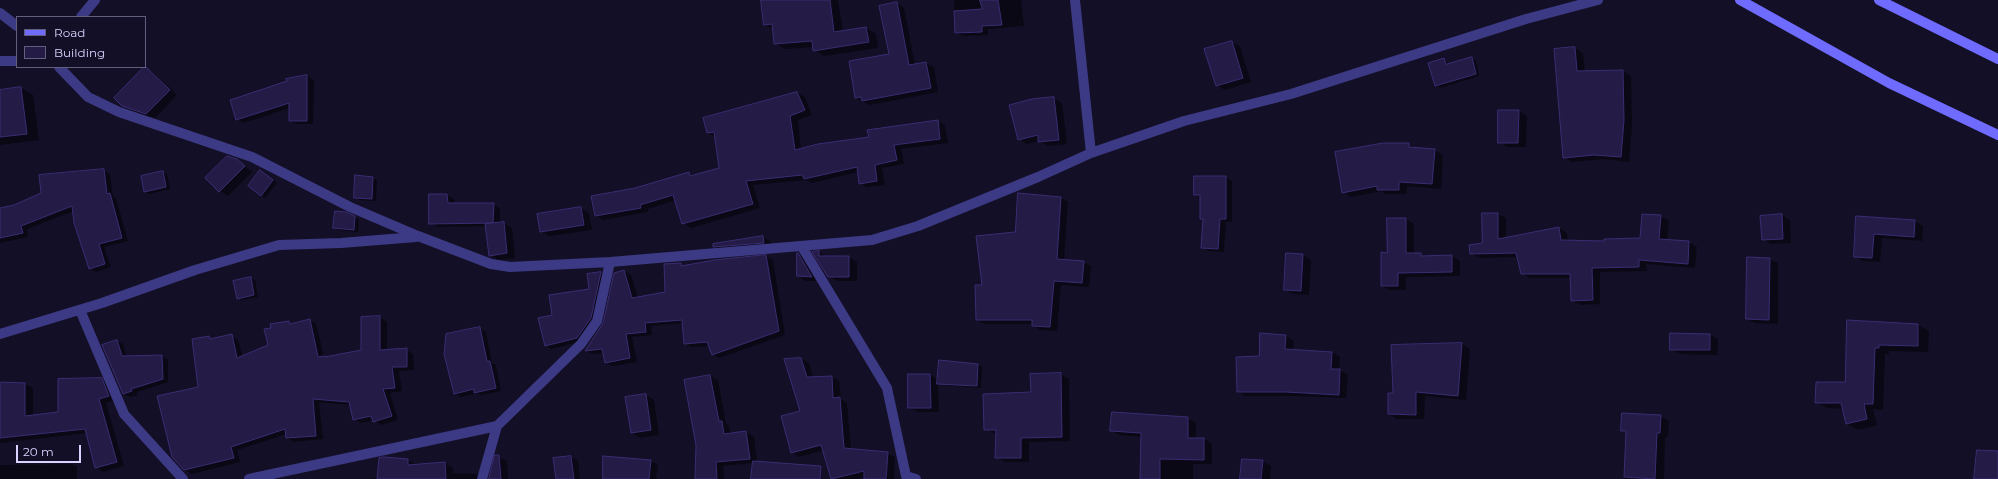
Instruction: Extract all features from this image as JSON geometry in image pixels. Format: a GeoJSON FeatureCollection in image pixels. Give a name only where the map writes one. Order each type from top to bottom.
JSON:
{"type":"FeatureCollection","features":[{"type":"Feature","properties":{"kind":"street"},"geometry":{"type":"LineString","coordinates":[[82,16],[95,0]]}},
{"type":"Feature","properties":{"kind":"street"},"geometry":{"type":"LineString","coordinates":[[1075,0],[1091,153]]}},
{"type":"Feature","properties":{"kind":"street"},"geometry":{"type":"LineString","coordinates":[[60,68],[88,97],[119,112],[252,157],[350,207],[418,236],[490,264],[510,268],[610,262],[872,240],[918,226],[1038,177],[1091,153],[1184,121],[1291,94],[1526,19],[1598,0]]}},
{"type":"Feature","properties":{"kind":"street"},"geometry":{"type":"LineString","coordinates":[[1740,0],[1889,83],[1998,134]]}},
{"type":"Feature","properties":{"kind":"street"},"geometry":{"type":"LineString","coordinates":[[1880,0],[1998,59]]}},
{"type":"Feature","properties":{"kind":"street"},"geometry":{"type":"LineString","coordinates":[[0,13],[16,25]]}},
{"type":"Feature","properties":{"kind":"street"},"geometry":{"type":"LineString","coordinates":[[0,61],[16,61]]}},
{"type":"Feature","properties":{"kind":"street"},"geometry":{"type":"LineString","coordinates":[[0,334],[80,310],[195,270],[279,246],[341,243],[418,236]]}},
{"type":"Feature","properties":{"kind":"street"},"geometry":{"type":"LineString","coordinates":[[802,247],[887,388],[906,476],[916,479]]}},
{"type":"Feature","properties":{"kind":"street"},"geometry":{"type":"LineString","coordinates":[[482,479],[497,426],[581,344],[597,321],[610,262]]}},
{"type":"Feature","properties":{"kind":"street"},"geometry":{"type":"LineString","coordinates":[[80,310],[124,414],[183,479]]}},
{"type":"Feature","properties":{"kind":"street"},"geometry":{"type":"LineString","coordinates":[[249,479],[497,426]]}},
{"type":"Feature","properties":{"kind":"building"},"geometry":{"type":"Polygon","coordinates":[[[761,0],[830,0],[834,32],[866,27],[869,42],[813,51],[812,41],[774,44],[772,24],[764,25],[761,0]]]}},
{"type":"Feature","properties":{"kind":"building"},"geometry":{"type":"Polygon","coordinates":[[[980,0],[998,0],[1002,25],[982,26],[982,32],[955,33],[954,11],[982,9],[980,0]]]}},
{"type":"Feature","properties":{"kind":"building"},"geometry":{"type":"Polygon","coordinates":[[[897,2],[909,65],[926,62],[931,88],[862,101],[861,97],[855,98],[849,61],[889,54],[879,6],[897,2]]]}},
{"type":"Feature","properties":{"kind":"building"},"geometry":{"type":"Polygon","coordinates":[[[1232,41],[1243,78],[1216,86],[1204,49],[1232,41]]]}},
{"type":"Feature","properties":{"kind":"building"},"geometry":{"type":"Polygon","coordinates":[[[1575,47],[1577,71],[1623,70],[1624,120],[1621,157],[1594,155],[1563,158],[1554,49],[1575,47]]]}},
{"type":"Feature","properties":{"kind":"building"},"geometry":{"type":"Polygon","coordinates":[[[1472,57],[1476,74],[1435,86],[1428,63],[1444,58],[1446,64],[1472,57]]]}},
{"type":"Feature","properties":{"kind":"building"},"geometry":{"type":"Polygon","coordinates":[[[146,67],[170,90],[146,114],[122,106],[114,98],[143,68],[146,67]]]}},
{"type":"Feature","properties":{"kind":"building"},"geometry":{"type":"Polygon","coordinates":[[[307,75],[307,121],[289,121],[289,103],[236,120],[230,100],[287,81],[286,79],[307,75]]]}},
{"type":"Feature","properties":{"kind":"building"},"geometry":{"type":"Polygon","coordinates":[[[21,87],[27,134],[0,137],[0,90],[21,87]]]}},
{"type":"Feature","properties":{"kind":"building"},"geometry":{"type":"Polygon","coordinates":[[[797,92],[805,110],[790,116],[795,150],[818,144],[869,137],[867,130],[938,120],[940,139],[894,145],[897,160],[875,165],[877,181],[859,184],[857,167],[804,179],[802,175],[746,181],[753,204],[682,224],[673,195],[640,205],[641,208],[595,216],[591,196],[635,188],[689,172],[690,176],[719,168],[714,132],[707,133],[703,118],[797,92]]]}},
{"type":"Feature","properties":{"kind":"building"},"geometry":{"type":"Polygon","coordinates":[[[1054,97],[1059,140],[1038,142],[1038,135],[1018,140],[1009,105],[1032,99],[1054,97]]]}},
{"type":"Feature","properties":{"kind":"building"},"geometry":{"type":"Polygon","coordinates":[[[1498,110],[1519,110],[1518,143],[1498,143],[1498,110]]]}},
{"type":"Feature","properties":{"kind":"building"},"geometry":{"type":"Polygon","coordinates":[[[1383,143],[1409,143],[1409,147],[1435,149],[1432,184],[1399,182],[1399,190],[1377,190],[1377,186],[1342,193],[1335,152],[1383,143]]]}},
{"type":"Feature","properties":{"kind":"building"},"geometry":{"type":"Polygon","coordinates":[[[227,156],[237,159],[245,166],[219,192],[205,178],[227,156]]]}},
{"type":"Feature","properties":{"kind":"building"},"geometry":{"type":"Polygon","coordinates":[[[104,169],[107,194],[110,193],[122,238],[99,244],[105,264],[89,269],[74,223],[72,206],[21,226],[23,233],[0,238],[0,208],[14,205],[41,193],[39,175],[104,169]]]}},
{"type":"Feature","properties":{"kind":"building"},"geometry":{"type":"Polygon","coordinates":[[[260,170],[273,180],[261,196],[248,186],[260,170]]]}},
{"type":"Feature","properties":{"kind":"building"},"geometry":{"type":"Polygon","coordinates":[[[163,171],[166,187],[144,192],[141,176],[163,171]]]}},
{"type":"Feature","properties":{"kind":"building"},"geometry":{"type":"Polygon","coordinates":[[[355,175],[373,177],[372,199],[354,198],[355,175]]]}},
{"type":"Feature","properties":{"kind":"building"},"geometry":{"type":"Polygon","coordinates":[[[1194,176],[1226,176],[1226,219],[1220,219],[1218,249],[1201,248],[1203,219],[1200,219],[1200,195],[1194,195],[1194,176]]]}},
{"type":"Feature","properties":{"kind":"building"},"geometry":{"type":"Polygon","coordinates":[[[1018,193],[1061,197],[1057,259],[1084,261],[1082,283],[1054,281],[1050,327],[1032,326],[1032,320],[976,320],[975,285],[982,285],[976,236],[1015,232],[1018,193]]]}},
{"type":"Feature","properties":{"kind":"building"},"geometry":{"type":"Polygon","coordinates":[[[429,194],[447,194],[448,203],[494,203],[493,223],[429,224],[429,194]]]}},
{"type":"Feature","properties":{"kind":"building"},"geometry":{"type":"Polygon","coordinates":[[[581,207],[584,225],[540,232],[537,214],[581,207]]]}},
{"type":"Feature","properties":{"kind":"building"},"geometry":{"type":"Polygon","coordinates":[[[335,211],[346,212],[355,216],[354,230],[333,228],[335,211]]]}},
{"type":"Feature","properties":{"kind":"building"},"geometry":{"type":"Polygon","coordinates":[[[1482,213],[1498,213],[1498,239],[1559,227],[1561,240],[1604,241],[1604,239],[1640,238],[1642,214],[1661,215],[1659,239],[1689,241],[1688,264],[1639,260],[1639,267],[1592,268],[1593,300],[1571,301],[1570,274],[1521,274],[1516,253],[1470,254],[1469,245],[1482,243],[1482,213]]]}},
{"type":"Feature","properties":{"kind":"building"},"geometry":{"type":"Polygon","coordinates":[[[1782,214],[1783,239],[1762,240],[1760,216],[1782,214]]]}},
{"type":"Feature","properties":{"kind":"building"},"geometry":{"type":"Polygon","coordinates":[[[1856,216],[1915,220],[1914,237],[1874,234],[1872,258],[1854,257],[1856,216]]]}},
{"type":"Feature","properties":{"kind":"building"},"geometry":{"type":"Polygon","coordinates":[[[1387,218],[1406,218],[1406,253],[1421,253],[1421,256],[1452,255],[1452,272],[1398,273],[1398,286],[1381,286],[1381,252],[1387,253],[1387,218]]]}},
{"type":"Feature","properties":{"kind":"building"},"geometry":{"type":"Polygon","coordinates":[[[504,222],[507,253],[489,256],[485,224],[504,222]]]}},
{"type":"Feature","properties":{"kind":"building"},"geometry":{"type":"Polygon","coordinates":[[[763,236],[764,243],[713,247],[713,244],[763,236]]]}},
{"type":"Feature","properties":{"kind":"building"},"geometry":{"type":"Polygon","coordinates":[[[819,251],[819,256],[849,256],[849,277],[828,277],[812,252],[819,251]]]}},
{"type":"Feature","properties":{"kind":"building"},"geometry":{"type":"Polygon","coordinates":[[[798,253],[812,277],[797,276],[798,253]]]}},
{"type":"Feature","properties":{"kind":"building"},"geometry":{"type":"Polygon","coordinates":[[[1286,253],[1303,254],[1301,291],[1284,290],[1286,253]]]}},
{"type":"Feature","properties":{"kind":"building"},"geometry":{"type":"Polygon","coordinates":[[[766,255],[779,331],[712,355],[707,342],[684,344],[682,320],[645,323],[646,332],[626,334],[630,358],[605,363],[602,349],[585,351],[603,323],[614,273],[624,270],[632,298],[665,292],[664,264],[681,263],[681,266],[715,260],[766,255]]]}},
{"type":"Feature","properties":{"kind":"building"},"geometry":{"type":"Polygon","coordinates":[[[1747,257],[1770,258],[1769,320],[1746,319],[1747,257]]]}},
{"type":"Feature","properties":{"kind":"building"},"geometry":{"type":"Polygon","coordinates":[[[601,272],[591,318],[577,338],[545,346],[538,318],[552,315],[549,295],[589,289],[587,274],[601,272]]]}},
{"type":"Feature","properties":{"kind":"building"},"geometry":{"type":"Polygon","coordinates":[[[251,277],[254,295],[237,299],[233,281],[251,277]]]}},
{"type":"Feature","properties":{"kind":"building"},"geometry":{"type":"Polygon","coordinates":[[[380,316],[380,350],[407,348],[407,367],[392,367],[395,388],[383,389],[392,416],[373,422],[371,416],[353,420],[349,402],[313,399],[316,436],[286,438],[285,429],[231,447],[234,458],[184,470],[172,457],[157,396],[198,387],[192,339],[209,336],[210,339],[232,334],[237,358],[268,345],[264,329],[271,328],[270,324],[289,321],[290,324],[310,319],[318,357],[325,357],[361,350],[361,317],[380,316]]]}},
{"type":"Feature","properties":{"kind":"building"},"geometry":{"type":"Polygon","coordinates":[[[1847,320],[1918,324],[1918,346],[1879,345],[1879,348],[1875,348],[1873,404],[1864,404],[1867,419],[1846,424],[1841,403],[1815,403],[1816,382],[1845,382],[1847,320]]]}},
{"type":"Feature","properties":{"kind":"building"},"geometry":{"type":"Polygon","coordinates":[[[480,327],[487,361],[490,361],[496,388],[474,393],[474,389],[454,394],[444,354],[446,334],[480,327]]]}},
{"type":"Feature","properties":{"kind":"building"},"geometry":{"type":"Polygon","coordinates":[[[1260,333],[1286,335],[1285,349],[1332,352],[1331,369],[1340,369],[1339,395],[1286,392],[1237,392],[1236,357],[1259,356],[1260,333]]]}},
{"type":"Feature","properties":{"kind":"building"},"geometry":{"type":"Polygon","coordinates":[[[1670,333],[1710,334],[1710,350],[1670,350],[1670,333]]]}},
{"type":"Feature","properties":{"kind":"building"},"geometry":{"type":"Polygon","coordinates":[[[117,340],[122,356],[162,355],[163,379],[131,389],[132,391],[123,394],[102,345],[117,340]]]}},
{"type":"Feature","properties":{"kind":"building"},"geometry":{"type":"Polygon","coordinates":[[[1462,343],[1458,396],[1416,392],[1416,415],[1388,414],[1388,393],[1393,393],[1391,345],[1462,343]]]}},
{"type":"Feature","properties":{"kind":"building"},"geometry":{"type":"Polygon","coordinates":[[[801,358],[807,377],[832,376],[833,398],[840,397],[844,448],[888,452],[886,479],[864,479],[864,471],[831,479],[821,445],[791,453],[781,416],[800,411],[784,359],[801,358]]]}},
{"type":"Feature","properties":{"kind":"building"},"geometry":{"type":"Polygon","coordinates":[[[939,360],[978,364],[977,386],[937,384],[939,360]]]}},
{"type":"Feature","properties":{"kind":"building"},"geometry":{"type":"Polygon","coordinates":[[[1061,373],[1062,437],[1021,438],[1021,458],[995,458],[996,430],[984,430],[983,394],[1031,392],[1030,374],[1061,373]]]}},
{"type":"Feature","properties":{"kind":"building"},"geometry":{"type":"Polygon","coordinates":[[[908,374],[930,374],[931,408],[908,408],[908,374]]]}},
{"type":"Feature","properties":{"kind":"building"},"geometry":{"type":"Polygon","coordinates":[[[710,375],[719,421],[722,421],[724,434],[746,431],[750,459],[716,462],[717,479],[695,479],[696,445],[684,380],[710,375]]]}},
{"type":"Feature","properties":{"kind":"building"},"geometry":{"type":"Polygon","coordinates":[[[102,378],[109,396],[99,399],[117,462],[95,468],[85,429],[0,438],[0,382],[25,383],[25,416],[58,412],[58,379],[102,378]]]}},
{"type":"Feature","properties":{"kind":"building"},"geometry":{"type":"Polygon","coordinates":[[[646,394],[651,430],[631,433],[625,397],[646,394]]]}},
{"type":"Feature","properties":{"kind":"building"},"geometry":{"type":"Polygon","coordinates":[[[1112,412],[1188,417],[1188,438],[1204,438],[1204,460],[1160,459],[1160,479],[1140,479],[1141,433],[1110,431],[1112,412]]]}},
{"type":"Feature","properties":{"kind":"building"},"geometry":{"type":"Polygon","coordinates":[[[1622,413],[1661,415],[1660,433],[1657,433],[1655,479],[1624,477],[1626,431],[1621,431],[1622,413]]]}},
{"type":"Feature","properties":{"kind":"building"},"geometry":{"type":"Polygon","coordinates":[[[1977,450],[1998,451],[1998,479],[1974,479],[1977,450]]]}},
{"type":"Feature","properties":{"kind":"building"},"geometry":{"type":"Polygon","coordinates":[[[495,455],[499,455],[501,479],[489,479],[495,455]]]}},
{"type":"Feature","properties":{"kind":"building"},"geometry":{"type":"Polygon","coordinates":[[[571,456],[574,479],[556,479],[553,458],[571,456]]]}},
{"type":"Feature","properties":{"kind":"building"},"geometry":{"type":"Polygon","coordinates":[[[603,456],[651,460],[649,479],[603,479],[603,456]]]}},
{"type":"Feature","properties":{"kind":"building"},"geometry":{"type":"Polygon","coordinates":[[[379,458],[408,459],[408,465],[445,462],[446,479],[377,479],[379,458]]]}},
{"type":"Feature","properties":{"kind":"building"},"geometry":{"type":"Polygon","coordinates":[[[1242,459],[1263,460],[1261,479],[1240,479],[1242,459]]]}},
{"type":"Feature","properties":{"kind":"building"},"geometry":{"type":"Polygon","coordinates":[[[753,461],[821,466],[820,479],[751,479],[753,461]]]}}]}
